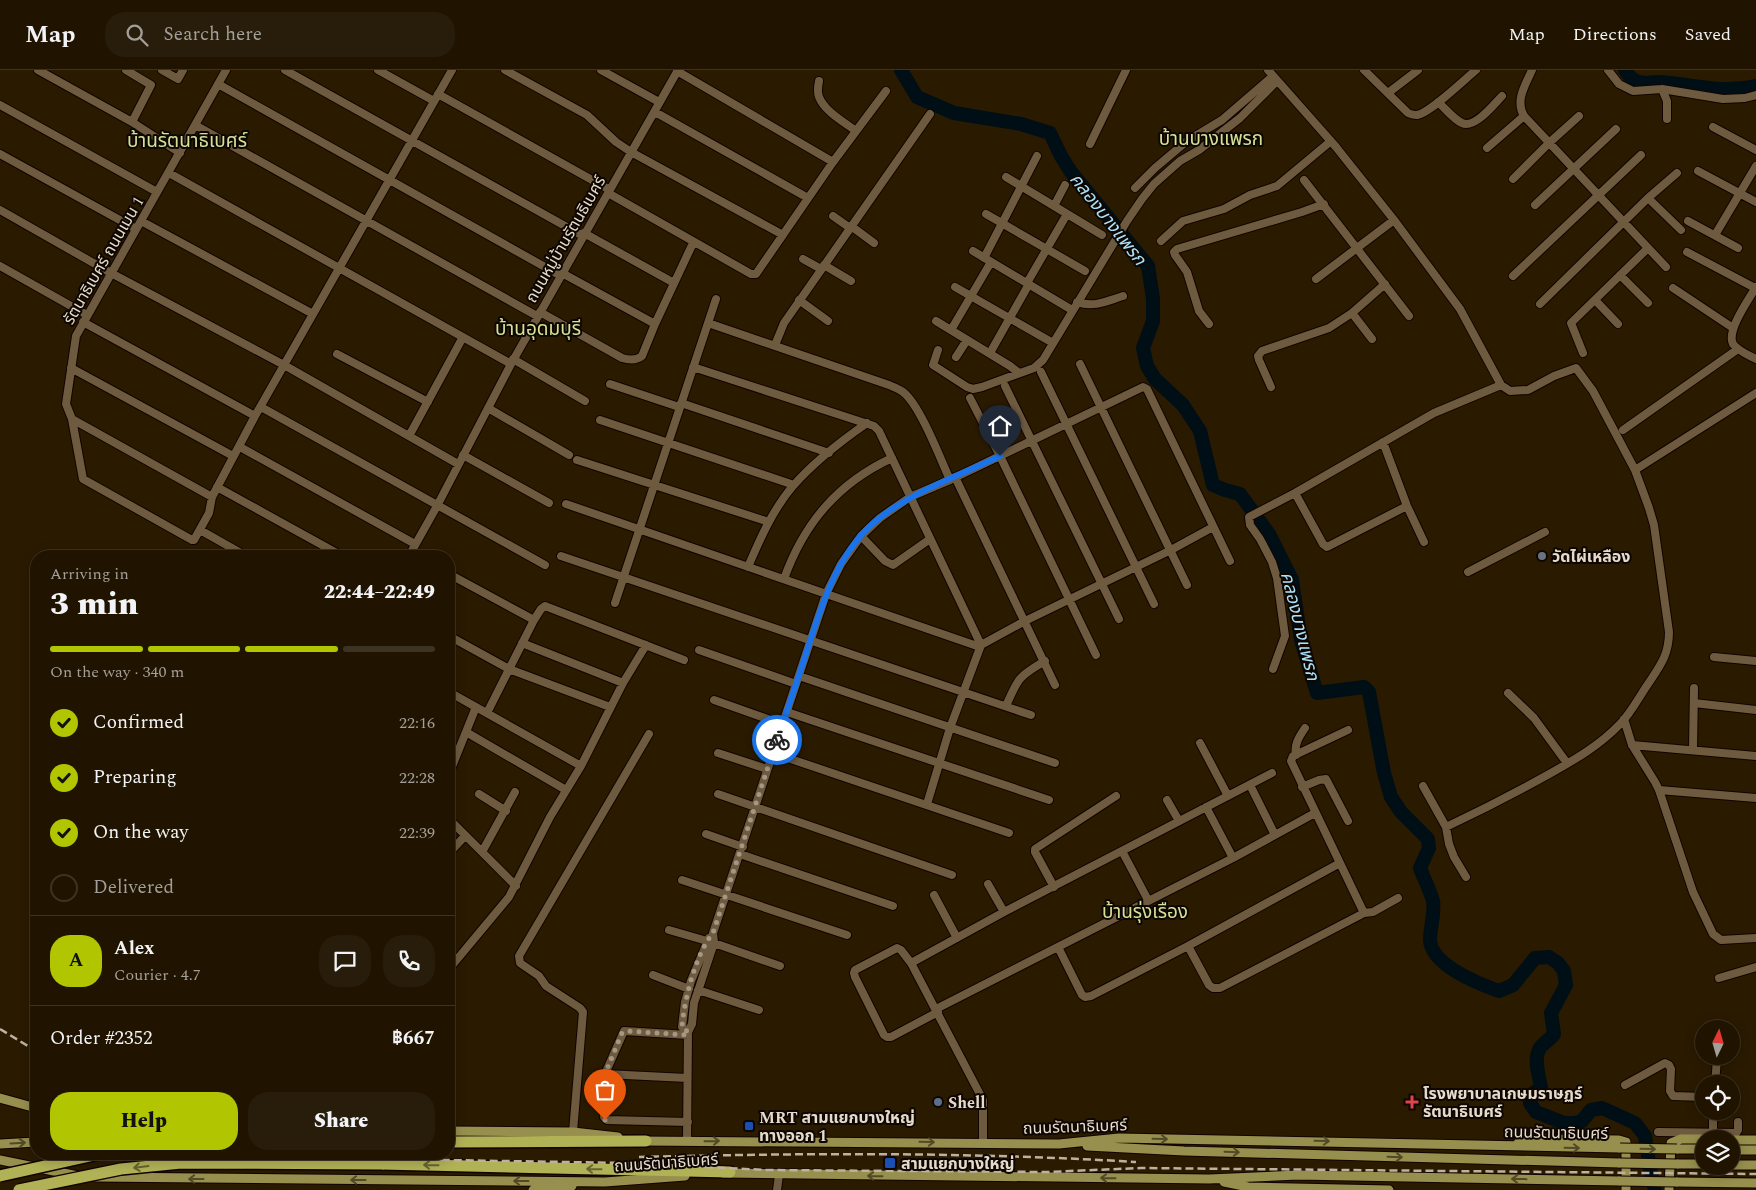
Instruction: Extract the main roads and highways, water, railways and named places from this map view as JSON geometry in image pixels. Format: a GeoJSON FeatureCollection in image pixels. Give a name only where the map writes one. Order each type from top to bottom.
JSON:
{"type":"FeatureCollection","features":[{"type":"Feature","properties":{"kind":"highway"},"geometry":{"type":"LineString","coordinates":[[455,1142],[646,1141]]}},
{"type":"Feature","properties":{"kind":"highway"},"geometry":{"type":"LineString","coordinates":[[0,1176],[72,1160]]}},
{"type":"Feature","properties":{"kind":"highway"},"geometry":{"type":"LineString","coordinates":[[20,1190],[121,1169],[181,1163],[382,1164],[730,1172]]}},
{"type":"Feature","properties":{"kind":"main road"},"geometry":{"type":"LineString","coordinates":[[0,1098],[30,1106]]}},
{"type":"Feature","properties":{"kind":"main road","name":"ถนนรัตนาธิเบศร์"},"geometry":{"type":"LineString","coordinates":[[455,1130],[475,1132],[573,1132],[646,1141],[750,1140],[1059,1144],[1184,1151],[1695,1164]]}},
{"type":"Feature","properties":{"kind":"main road","name":"ถนนรัตนาธิเบศร์"},"geometry":{"type":"LineString","coordinates":[[1059,1144],[1119,1138],[1493,1147],[1695,1149]]}},
{"type":"Feature","properties":{"kind":"main road"},"geometry":{"type":"LineString","coordinates":[[1493,1147],[1540,1139],[1619,1140],[1626,1142],[1626,1190]]}},
{"type":"Feature","properties":{"kind":"main road"},"geometry":{"type":"LineString","coordinates":[[1669,1190],[1672,1143],[1681,1139],[1695,1139]]}},
{"type":"Feature","properties":{"kind":"main road"},"geometry":{"type":"LineString","coordinates":[[1740,1140],[1756,1140]]}},
{"type":"Feature","properties":{"kind":"main road"},"geometry":{"type":"LineString","coordinates":[[0,1144],[30,1142]]}},
{"type":"Feature","properties":{"kind":"main road"},"geometry":{"type":"LineString","coordinates":[[1740,1150],[1756,1150]]}},
{"type":"Feature","properties":{"kind":"main road"},"geometry":{"type":"LineString","coordinates":[[0,1160],[76,1175],[111,1178],[605,1182]]}},
{"type":"Feature","properties":{"kind":"main road"},"geometry":{"type":"LineString","coordinates":[[1740,1165],[1756,1165]]}},
{"type":"Feature","properties":{"kind":"main road","name":"ถนนรัตนาธิเบศร์"},"geometry":{"type":"LineString","coordinates":[[605,1182],[730,1172],[779,1175],[1209,1179],[1298,1175],[1756,1183]]}},
{"type":"Feature","properties":{"kind":"main road","name":"ถนนรัตนาธิเบศร์"},"geometry":{"type":"LineString","coordinates":[[1209,1179],[1248,1187],[1389,1190]]}},
{"type":"Feature","properties":{"kind":"main road"},"geometry":{"type":"LineString","coordinates":[[533,1190],[605,1182]]}},
{"type":"Feature","properties":{"kind":"waterway","name":"คลองบางแพรก"},"geometry":{"type":"LineString","coordinates":[[901,70],[917,97],[954,113],[1021,124],[1050,133],[1071,172],[1148,266],[1153,299],[1153,321],[1143,348],[1147,366],[1155,379],[1183,405],[1200,431],[1213,485],[1240,494],[1269,534],[1292,580],[1301,640],[1317,693],[1364,687],[1369,692],[1384,773],[1391,797],[1401,812],[1428,839],[1429,848],[1420,868],[1433,901],[1430,940],[1432,949],[1438,958],[1457,972],[1499,991],[1513,985],[1535,958],[1549,957],[1558,963],[1564,971],[1566,985],[1551,1013],[1554,1034],[1541,1046],[1538,1052],[1537,1067],[1541,1087],[1532,1094],[1530,1103],[1536,1112],[1564,1123],[1582,1121],[1591,1110],[1602,1108],[1635,1123],[1645,1136],[1655,1190]]}},
{"type":"Feature","properties":{"kind":"waterway"},"geometry":{"type":"LineString","coordinates":[[1625,70],[1629,76],[1641,83],[1659,82],[1719,89],[1756,86]]}},
{"type":"Feature","properties":{"kind":"railway"},"geometry":{"type":"LineString","coordinates":[[0,1029],[30,1047]]}},
{"type":"Feature","properties":{"kind":"railway"},"geometry":{"type":"LineString","coordinates":[[639,1157],[888,1154],[1012,1156],[1136,1162]]}},
{"type":"Feature","properties":{"kind":"railway"},"geometry":{"type":"LineString","coordinates":[[444,1160],[627,1163],[767,1170],[1047,1172],[1141,1168],[1756,1174]]}},
{"type":"Feature","properties":{"kind":"place","name":"วัดไผ่เหลือง"},"geometry":{"type":"Point","coordinates":[1542,556]}},
{"type":"Feature","properties":{"kind":"place","name":"Shell"},"geometry":{"type":"Point","coordinates":[938,1102]}},
{"type":"Feature","properties":{"kind":"place","name":"โรงพยาบาลเกษมราษฏร์ รัตนาธิเบศร์"},"geometry":{"type":"Point","coordinates":[1412,1102]}},
{"type":"Feature","properties":{"kind":"place","name":"MRT สามแยกบางใหญ่ ทางออก 1"},"geometry":{"type":"Point","coordinates":[749,1126]}},
{"type":"Feature","properties":{"kind":"place","name":"สามแยกบางใหญ่"},"geometry":{"type":"Point","coordinates":[890,1163]}},
{"type":"Feature","properties":{"kind":"district","name":"บ้านบางแพรก"},"geometry":{"type":"Point","coordinates":[1211,138]}},
{"type":"Feature","properties":{"kind":"district","name":"บ้านรัตนาธิเบศร์"},"geometry":{"type":"Point","coordinates":[187,140]}},
{"type":"Feature","properties":{"kind":"district","name":"บ้านอุดมบุรี"},"geometry":{"type":"Point","coordinates":[538,328]}},
{"type":"Feature","properties":{"kind":"district","name":"บ้านรุ่งเรือง"},"geometry":{"type":"Point","coordinates":[1145,911]}}]}
